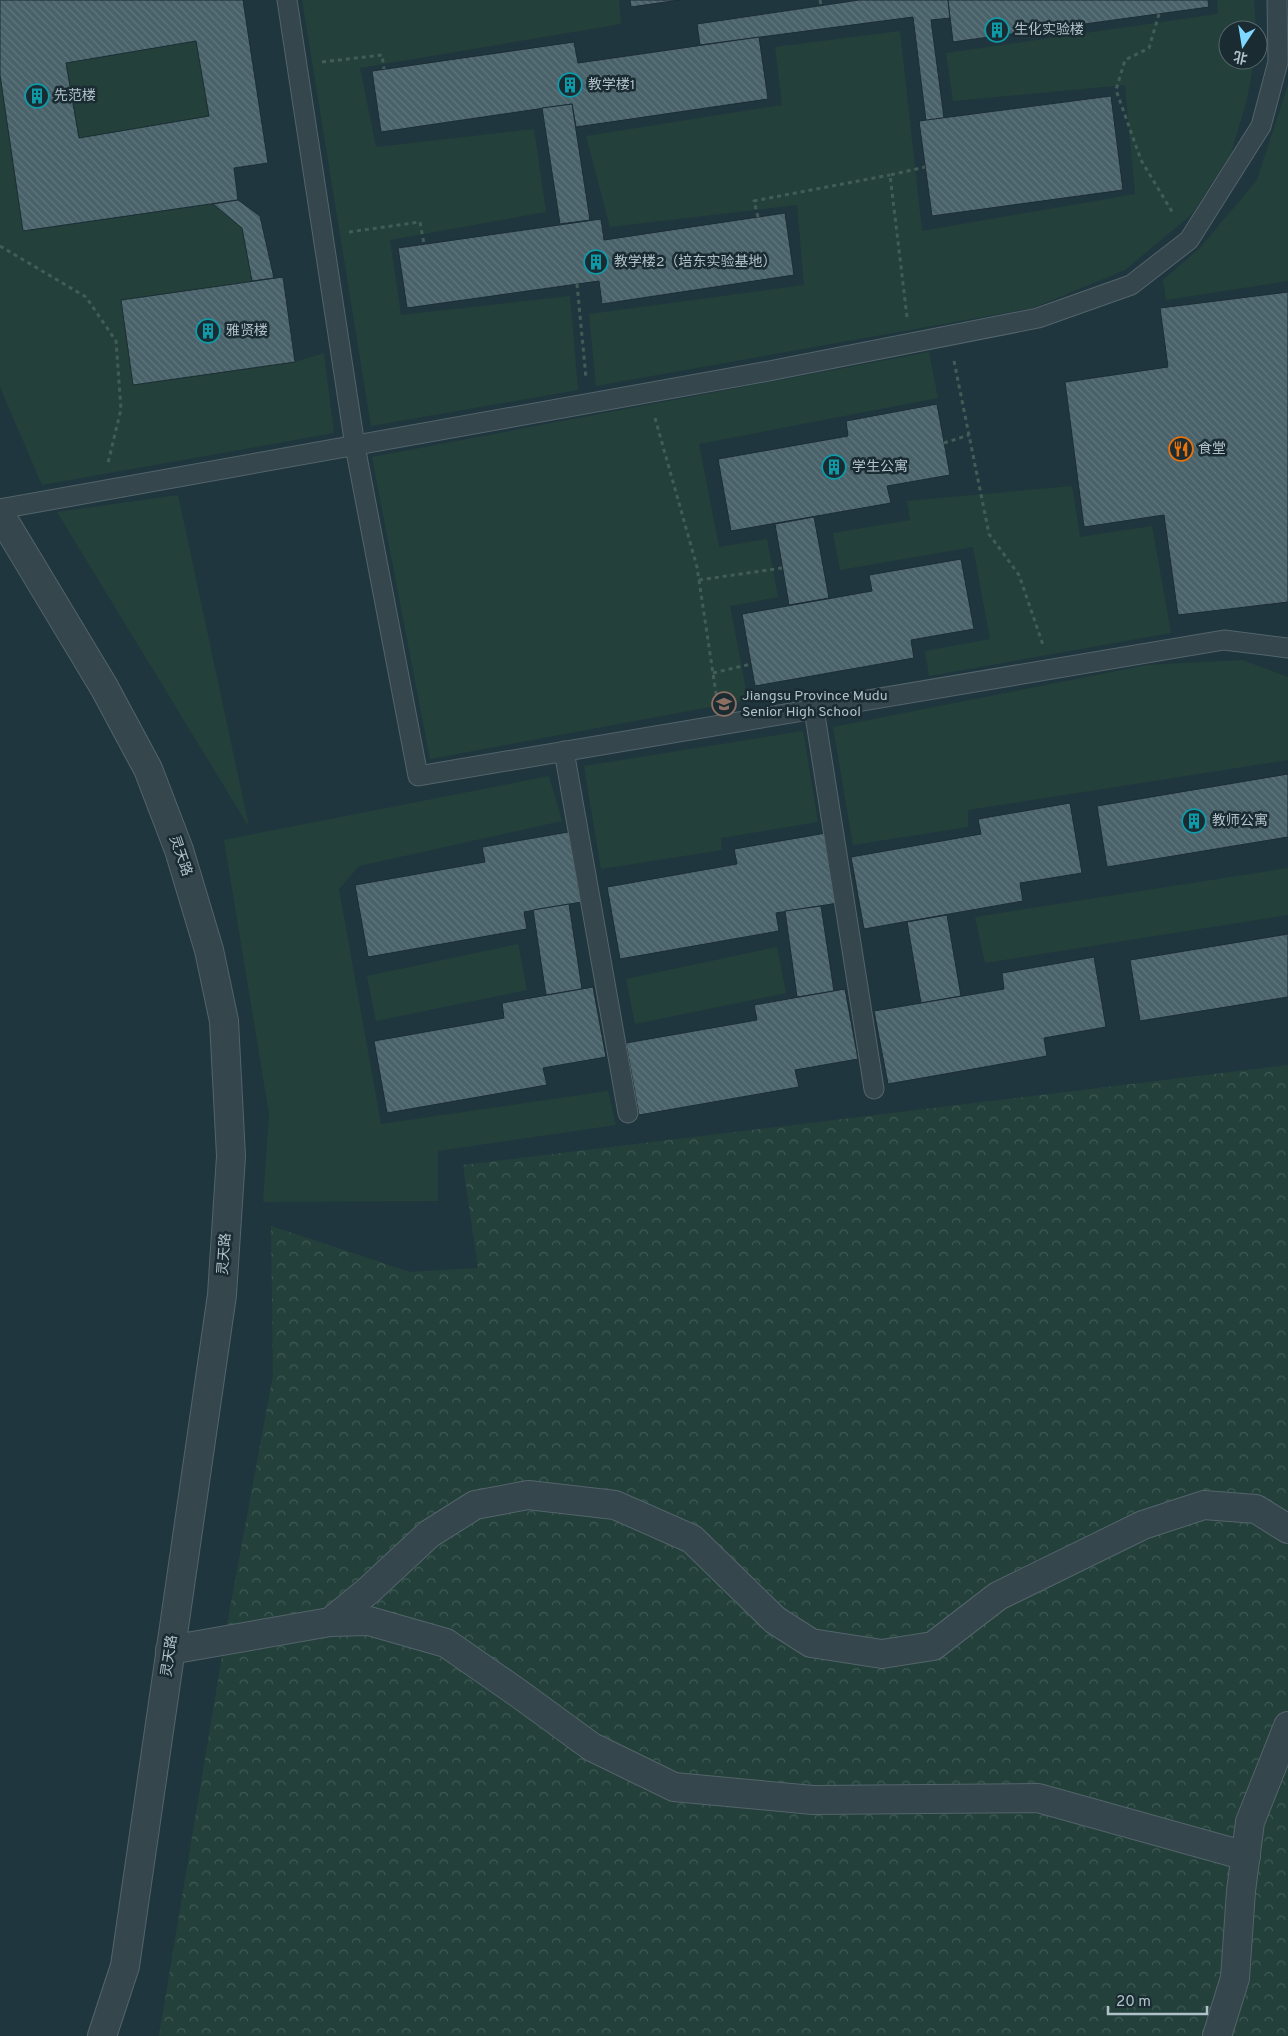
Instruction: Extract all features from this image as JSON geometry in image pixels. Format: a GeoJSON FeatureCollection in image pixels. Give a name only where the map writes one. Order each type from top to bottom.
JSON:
{"type":"FeatureCollection","features":[{"type":"Feature","properties":{"kind":"street","name":"灵天路"},"geometry":{"type":"LineString","coordinates":[[0,514],[104,687],[148,769],[182,859],[209,950],[224,1021],[231,1156],[222,1294],[125,1966],[102,2036]]}},
{"type":"Feature","properties":{"kind":"street"},"geometry":{"type":"LineString","coordinates":[[330,1622],[369,1590],[429,1534],[475,1505],[528,1494],[615,1505],[692,1539],[775,1620],[811,1643],[882,1654],[933,1646],[998,1596],[1143,1525],[1204,1506],[1256,1509],[1288,1529]]}},
{"type":"Feature","properties":{"kind":"street"},"geometry":{"type":"LineString","coordinates":[[170,1650],[330,1622],[370,1621],[446,1643],[592,1747],[674,1788],[813,1800],[1038,1798],[1246,1856]]}},
{"type":"Feature","properties":{"kind":"street"},"geometry":{"type":"LineString","coordinates":[[1217,2036],[1236,1978],[1250,1822],[1288,1726]]}},
{"type":"Feature","properties":{"kind":"lane"},"geometry":{"type":"LineString","coordinates":[[287,0],[356,446],[418,776],[1224,640],[1288,648]]}},
{"type":"Feature","properties":{"kind":"lane"},"geometry":{"type":"LineString","coordinates":[[0,509],[648,394],[949,336],[1038,318],[1131,285],[1190,240],[1261,126],[1278,62],[1277,0]]}},
{"type":"Feature","properties":{"kind":"lane"},"geometry":{"type":"LineString","coordinates":[[814,709],[874,1089]]}},
{"type":"Feature","properties":{"kind":"lane"},"geometry":{"type":"LineString","coordinates":[[564,751],[628,1113]]}},
{"type":"Feature","properties":{"kind":"path"},"geometry":{"type":"LineString","coordinates":[[820,0],[821,5]]}},
{"type":"Feature","properties":{"kind":"path"},"geometry":{"type":"LineString","coordinates":[[1160,14],[1149,48],[1125,60],[1116,90],[1141,160],[1190,240]]}},
{"type":"Feature","properties":{"kind":"path"},"geometry":{"type":"LineString","coordinates":[[297,64],[382,55],[384,69]]}},
{"type":"Feature","properties":{"kind":"path"},"geometry":{"type":"LineString","coordinates":[[758,217],[754,201],[925,167]]}},
{"type":"Feature","properties":{"kind":"path"},"geometry":{"type":"LineString","coordinates":[[890,175],[910,343]]}},
{"type":"Feature","properties":{"kind":"path"},"geometry":{"type":"LineString","coordinates":[[324,236],[420,222],[424,244]]}},
{"type":"Feature","properties":{"kind":"path"},"geometry":{"type":"LineString","coordinates":[[0,246],[86,297],[116,341],[121,409],[101,491]]}},
{"type":"Feature","properties":{"kind":"path"},"geometry":{"type":"LineString","coordinates":[[577,284],[588,404]]}},
{"type":"Feature","properties":{"kind":"path"},"geometry":{"type":"LineString","coordinates":[[949,336],[989,534],[1019,574],[1051,669]]}},
{"type":"Feature","properties":{"kind":"path"},"geometry":{"type":"LineString","coordinates":[[648,394],[699,580],[721,725]]}},
{"type":"Feature","properties":{"kind":"path"},"geometry":{"type":"LineString","coordinates":[[944,443],[969,435]]}},
{"type":"Feature","properties":{"kind":"path"},"geometry":{"type":"LineString","coordinates":[[699,580],[782,568]]}},
{"type":"Feature","properties":{"kind":"path"},"geometry":{"type":"LineString","coordinates":[[714,673],[751,664]]}},
{"type":"Feature","properties":{"kind":"green space"},"geometry":{"type":"Polygon","coordinates":[[[302,0],[619,0],[621,24],[360,68],[376,147],[534,129],[546,212],[390,240],[401,315],[570,296],[578,390],[371,426],[302,0]]]}},
{"type":"Feature","properties":{"kind":"green space"},"geometry":{"type":"Polygon","coordinates":[[[1217,0],[1254,0],[1255,20],[1218,20],[1218,70],[1252,70],[1247,99],[1231,153],[1192,214],[1125,270],[1033,308],[596,386],[589,314],[804,285],[797,205],[610,227],[586,136],[782,105],[775,47],[900,31],[922,231],[1135,194],[1125,85],[953,101],[946,53],[1218,14],[1217,0]]]}},
{"type":"Feature","properties":{"kind":"green space"},"geometry":{"type":"Polygon","coordinates":[[[196,41],[209,116],[79,138],[66,63],[196,41]]]}},
{"type":"Feature","properties":{"kind":"green space"},"geometry":{"type":"Polygon","coordinates":[[[0,75],[24,231],[213,204],[242,228],[252,281],[134,384],[295,362],[324,353],[334,433],[42,485],[0,387],[0,75]]]}},
{"type":"Feature","properties":{"kind":"green space"},"geometry":{"type":"Polygon","coordinates":[[[1288,85],[1288,281],[1166,300],[1163,280],[1199,249],[1257,180],[1288,85]]]}},
{"type":"Feature","properties":{"kind":"green space"},"geometry":{"type":"Polygon","coordinates":[[[929,352],[938,398],[699,444],[719,547],[767,539],[778,597],[730,606],[748,700],[430,759],[372,457],[929,352]]]}},
{"type":"Feature","properties":{"kind":"green space"},"geometry":{"type":"Polygon","coordinates":[[[1072,486],[1080,537],[1152,526],[1171,633],[929,676],[925,651],[990,639],[973,547],[840,570],[833,533],[910,520],[907,501],[1072,486]]]}},
{"type":"Feature","properties":{"kind":"green space"},"geometry":{"type":"Polygon","coordinates":[[[178,495],[249,827],[57,512],[178,495]]]}},
{"type":"Feature","properties":{"kind":"green space"},"geometry":{"type":"Polygon","coordinates":[[[1242,660],[1288,677],[1288,760],[968,810],[968,827],[853,845],[833,727],[1147,665],[1242,660]]]}},
{"type":"Feature","properties":{"kind":"green space"},"geometry":{"type":"Polygon","coordinates":[[[803,731],[818,822],[721,838],[722,850],[601,869],[584,766],[803,731]]]}},
{"type":"Feature","properties":{"kind":"green space"},"geometry":{"type":"Polygon","coordinates":[[[549,776],[562,821],[359,866],[339,889],[381,1124],[608,1091],[616,1125],[438,1151],[438,1201],[263,1202],[269,1114],[224,840],[549,776]]]}},
{"type":"Feature","properties":{"kind":"green space"},"geometry":{"type":"Polygon","coordinates":[[[1288,868],[1288,915],[985,963],[975,917],[1288,868]]]}},
{"type":"Feature","properties":{"kind":"green space"},"geometry":{"type":"Polygon","coordinates":[[[518,944],[527,990],[376,1021],[367,976],[518,944]]]}},
{"type":"Feature","properties":{"kind":"green space"},"geometry":{"type":"Polygon","coordinates":[[[777,947],[786,993],[635,1024],[626,979],[777,947]]]}},
{"type":"Feature","properties":{"kind":"green space"},"geometry":{"type":"Polygon","coordinates":[[[1288,1065],[1288,2036],[159,2036],[230,1608],[273,1375],[271,1226],[410,1272],[478,1268],[463,1165],[1288,1065]]]}},
{"type":"Feature","properties":{"kind":"building","name":"先范楼"},"geometry":{"type":"Polygon","coordinates":[[[0,0],[243,0],[268,163],[234,168],[238,200],[23,231],[0,75],[0,0]],[[196,41],[66,63],[79,138],[209,116],[196,41]]]}},
{"type":"Feature","properties":{"kind":"building"},"geometry":{"type":"Polygon","coordinates":[[[630,0],[680,0],[631,7],[630,0]]]}},
{"type":"Feature","properties":{"kind":"building"},"geometry":{"type":"Polygon","coordinates":[[[859,0],[948,0],[950,18],[931,20],[944,118],[926,121],[913,17],[700,45],[697,24],[859,0]]]}},
{"type":"Feature","properties":{"kind":"building","name":"生化实验楼"},"geometry":{"type":"Polygon","coordinates":[[[948,0],[1208,0],[1209,7],[953,42],[948,0]]]}},
{"type":"Feature","properties":{"kind":"building","name":"教学楼1"},"geometry":{"type":"Polygon","coordinates":[[[759,37],[768,99],[576,127],[572,104],[381,132],[372,71],[574,42],[578,63],[759,37]]]}},
{"type":"Feature","properties":{"kind":"building"},"geometry":{"type":"Polygon","coordinates":[[[1111,96],[1123,190],[932,216],[919,121],[1111,96]]]}},
{"type":"Feature","properties":{"kind":"building"},"geometry":{"type":"Polygon","coordinates":[[[572,104],[590,220],[560,224],[542,108],[572,104]]]}},
{"type":"Feature","properties":{"kind":"building"},"geometry":{"type":"Polygon","coordinates":[[[238,200],[260,216],[274,278],[252,281],[242,228],[213,204],[238,200]]]}},
{"type":"Feature","properties":{"kind":"building","name":"教学楼2（培东实验基地）"},"geometry":{"type":"Polygon","coordinates":[[[785,213],[794,275],[602,304],[599,281],[407,308],[398,248],[601,219],[604,240],[785,213]]]}},
{"type":"Feature","properties":{"kind":"building","name":"雅贤楼"},"geometry":{"type":"Polygon","coordinates":[[[283,277],[295,362],[133,385],[121,300],[283,277]]]}},
{"type":"Feature","properties":{"kind":"building","name":"食堂"},"geometry":{"type":"Polygon","coordinates":[[[1288,292],[1288,602],[1178,615],[1164,515],[1084,527],[1065,382],[1168,367],[1160,308],[1288,292]]]}},
{"type":"Feature","properties":{"kind":"building","name":"学生公寓"},"geometry":{"type":"Polygon","coordinates":[[[937,404],[950,475],[887,486],[891,503],[731,531],[718,459],[848,436],[846,421],[937,404]]]}},
{"type":"Feature","properties":{"kind":"building"},"geometry":{"type":"Polygon","coordinates":[[[814,517],[829,598],[789,605],[775,524],[814,517]]]}},
{"type":"Feature","properties":{"kind":"building"},"geometry":{"type":"Polygon","coordinates":[[[961,559],[974,629],[911,640],[914,658],[755,686],[742,614],[872,591],[869,575],[961,559]]]}},
{"type":"Feature","properties":{"kind":"building","name":"教师公寓"},"geometry":{"type":"Polygon","coordinates":[[[1288,774],[1288,837],[1107,867],[1097,806],[1288,774]]]}},
{"type":"Feature","properties":{"kind":"building"},"geometry":{"type":"Polygon","coordinates":[[[1070,803],[1082,873],[1020,883],[1023,901],[864,929],[851,857],[981,834],[978,819],[1070,803]]]}},
{"type":"Feature","properties":{"kind":"building"},"geometry":{"type":"Polygon","coordinates":[[[574,831],[587,901],[524,912],[527,929],[368,957],[355,885],[485,862],[482,847],[574,831]]]}},
{"type":"Feature","properties":{"kind":"building"},"geometry":{"type":"Polygon","coordinates":[[[826,833],[838,903],[776,913],[779,931],[620,959],[607,887],[737,864],[734,849],[826,833]]]}},
{"type":"Feature","properties":{"kind":"building"},"geometry":{"type":"Polygon","coordinates":[[[569,904],[582,989],[546,995],[533,910],[569,904]]]}},
{"type":"Feature","properties":{"kind":"building"},"geometry":{"type":"Polygon","coordinates":[[[821,906],[834,991],[797,997],[785,911],[821,906]]]}},
{"type":"Feature","properties":{"kind":"building"},"geometry":{"type":"Polygon","coordinates":[[[947,915],[961,996],[921,1003],[907,922],[947,915]]]}},
{"type":"Feature","properties":{"kind":"building"},"geometry":{"type":"Polygon","coordinates":[[[1288,934],[1288,997],[1140,1021],[1130,960],[1288,934]]]}},
{"type":"Feature","properties":{"kind":"building"},"geometry":{"type":"Polygon","coordinates":[[[1094,957],[1106,1027],[1044,1038],[1047,1056],[888,1084],[874,1011],[1004,989],[1002,973],[1094,957]]]}},
{"type":"Feature","properties":{"kind":"building"},"geometry":{"type":"Polygon","coordinates":[[[593,987],[606,1057],[543,1068],[547,1085],[387,1113],[374,1041],[504,1018],[502,1003],[593,987]]]}},
{"type":"Feature","properties":{"kind":"building"},"geometry":{"type":"Polygon","coordinates":[[[845,989],[858,1059],[795,1070],[799,1087],[639,1115],[626,1043],[757,1020],[754,1005],[845,989]]]}},
{"type":"Feature","properties":{"kind":"place","name":"生化实验楼"},"geometry":{"type":"Point","coordinates":[997,30]}},
{"type":"Feature","properties":{"kind":"place","name":"教学楼1"},"geometry":{"type":"Point","coordinates":[570,85]}},
{"type":"Feature","properties":{"kind":"place","name":"先范楼"},"geometry":{"type":"Point","coordinates":[37,96]}},
{"type":"Feature","properties":{"kind":"place","name":"教学楼2（培东实验基地）"},"geometry":{"type":"Point","coordinates":[596,262]}},
{"type":"Feature","properties":{"kind":"place","name":"雅贤楼"},"geometry":{"type":"Point","coordinates":[208,331]}},
{"type":"Feature","properties":{"kind":"place","name":"食堂"},"geometry":{"type":"Point","coordinates":[1181,449]}},
{"type":"Feature","properties":{"kind":"place","name":"学生公寓"},"geometry":{"type":"Point","coordinates":[834,467]}},
{"type":"Feature","properties":{"kind":"place","name":"Jiangsu Province Mudu Senior High School"},"geometry":{"type":"Point","coordinates":[724,704]}},
{"type":"Feature","properties":{"kind":"place","name":"教师公寓"},"geometry":{"type":"Point","coordinates":[1194,821]}}]}
